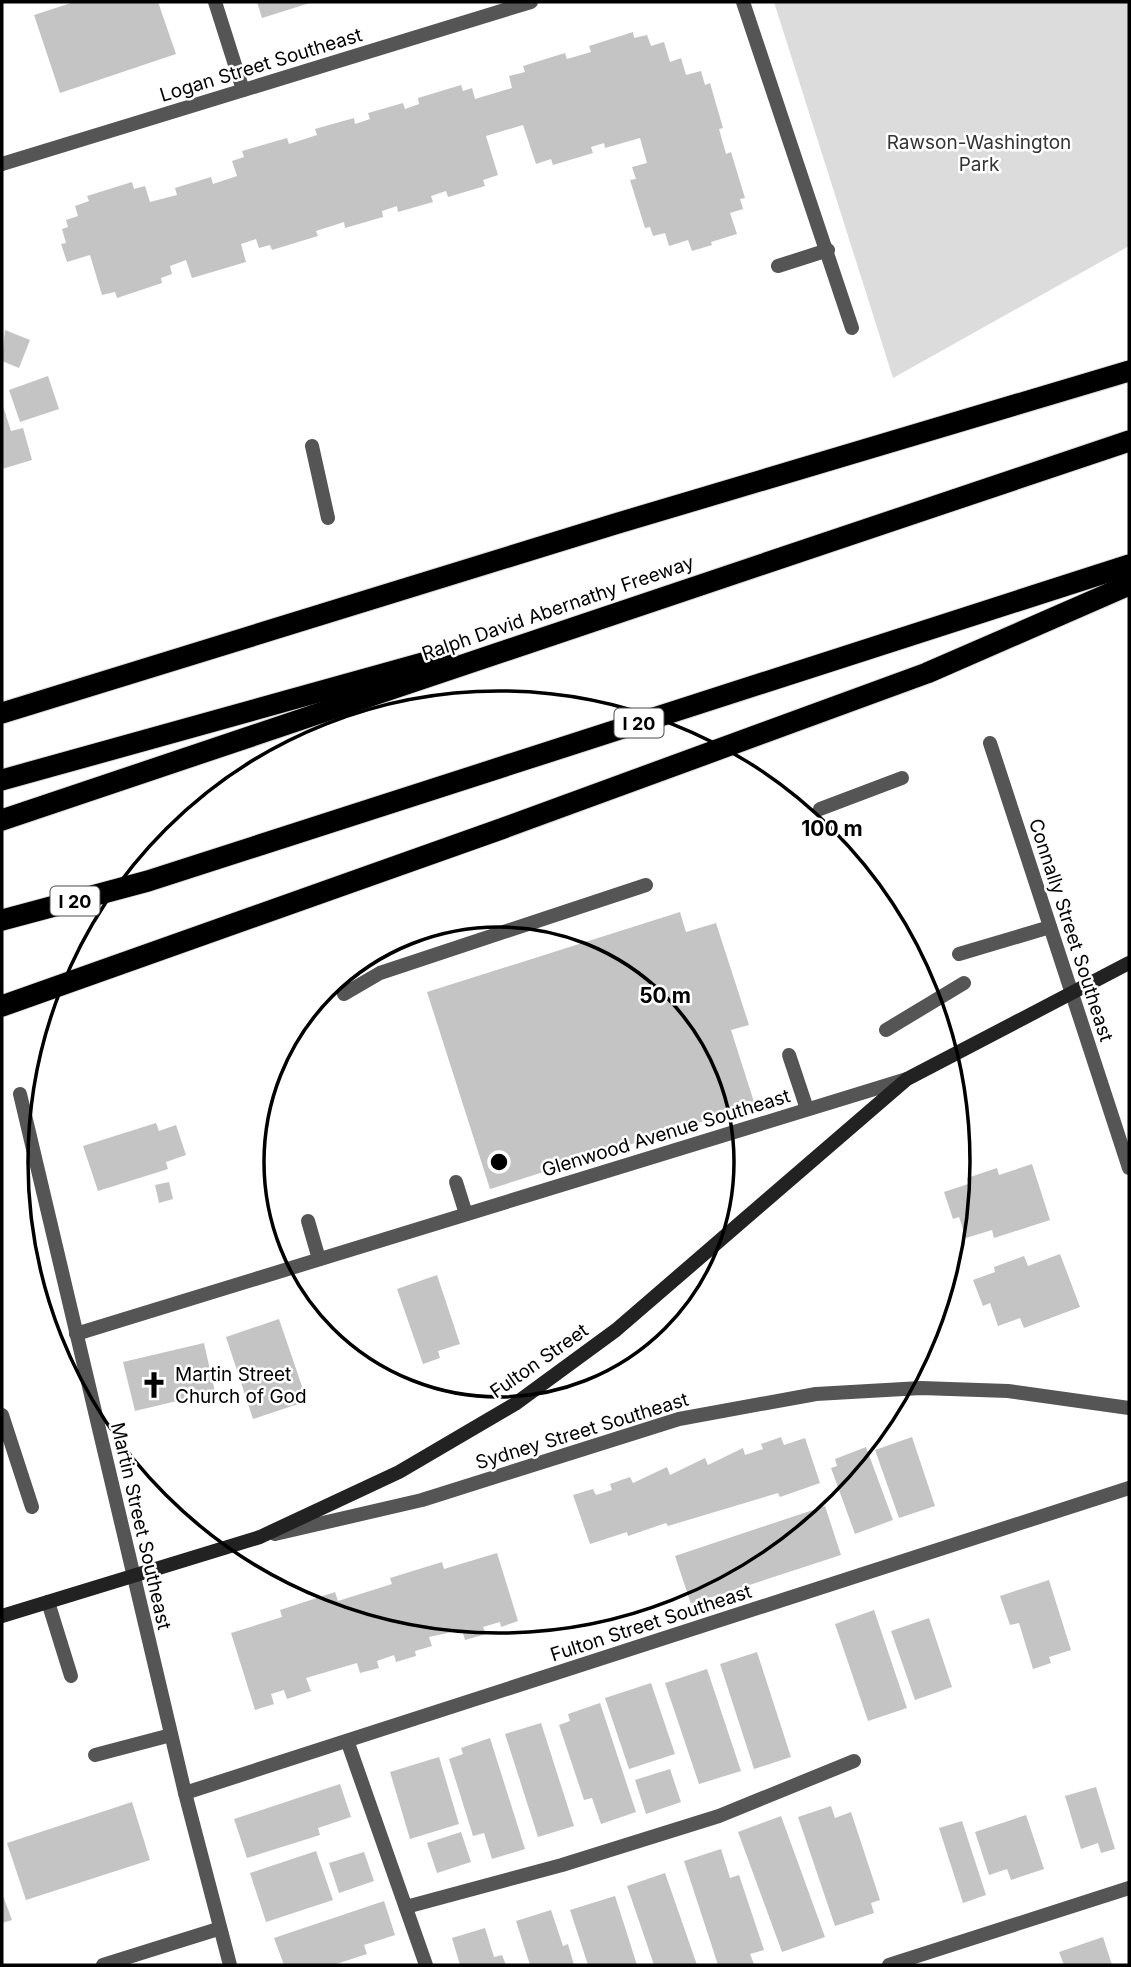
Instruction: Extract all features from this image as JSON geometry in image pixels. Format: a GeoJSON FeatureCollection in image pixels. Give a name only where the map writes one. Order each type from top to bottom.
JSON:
{"type":"FeatureCollection","features":[{"type":"Feature","properties":{"kind":"highway"},"geometry":{"type":"LineString","coordinates":[[2,713],[602,528],[1129,371]]}},
{"type":"Feature","properties":{"kind":"highway","name":"Ralph David Abernathy Freeway"},"geometry":{"type":"LineString","coordinates":[[2,820],[1129,441]]}},
{"type":"Feature","properties":{"kind":"highway","name":"I 20"},"geometry":{"type":"LineString","coordinates":[[2,920],[148,881],[1129,565]]}},
{"type":"Feature","properties":{"kind":"highway"},"geometry":{"type":"LineString","coordinates":[[2,780],[705,582]]}},
{"type":"Feature","properties":{"kind":"highway"},"geometry":{"type":"LineString","coordinates":[[2,1006],[488,834],[927,673],[1129,584]]}},
{"type":"Feature","properties":{"kind":"highway"},"geometry":{"type":"LineString","coordinates":[[2,934],[148,881]]}},
{"type":"Feature","properties":{"kind":"street"},"geometry":{"type":"LineString","coordinates":[[215,2],[243,90]]}},
{"type":"Feature","properties":{"kind":"street","name":"Logan Street Southeast"},"geometry":{"type":"LineString","coordinates":[[2,164],[531,2]]}},
{"type":"Feature","properties":{"kind":"street"},"geometry":{"type":"LineString","coordinates":[[743,2],[852,328]]}},
{"type":"Feature","properties":{"kind":"street"},"geometry":{"type":"LineString","coordinates":[[778,267],[828,250]]}},
{"type":"Feature","properties":{"kind":"street"},"geometry":{"type":"LineString","coordinates":[[312,446],[328,518]]}},
{"type":"Feature","properties":{"kind":"street","name":"Connally Street Southeast"},"geometry":{"type":"LineString","coordinates":[[990,743],[1129,1168]]}},
{"type":"Feature","properties":{"kind":"street"},"geometry":{"type":"LineString","coordinates":[[820,809],[902,778]]}},
{"type":"Feature","properties":{"kind":"street"},"geometry":{"type":"LineString","coordinates":[[344,995],[380,973],[646,885]]}},
{"type":"Feature","properties":{"kind":"street"},"geometry":{"type":"LineString","coordinates":[[959,954],[1050,927]]}},
{"type":"Feature","properties":{"kind":"street","name":"Glenwood Avenue Southeast"},"geometry":{"type":"LineString","coordinates":[[76,1334],[907,1079],[1129,962]]}},
{"type":"Feature","properties":{"kind":"street"},"geometry":{"type":"LineString","coordinates":[[886,1030],[964,983]]}},
{"type":"Feature","properties":{"kind":"street"},"geometry":{"type":"LineString","coordinates":[[789,1055],[807,1110]]}},
{"type":"Feature","properties":{"kind":"street","name":"Fulton Street"},"geometry":{"type":"LineString","coordinates":[[133,1575],[260,1537],[399,1472],[515,1404],[616,1330],[907,1079]]}},
{"type":"Feature","properties":{"kind":"street","name":"Martin Street Southeast"},"geometry":{"type":"LineString","coordinates":[[20,1094],[171,1735],[218,1929],[230,1965]]}},
{"type":"Feature","properties":{"kind":"street"},"geometry":{"type":"LineString","coordinates":[[456,1182],[466,1214]]}},
{"type":"Feature","properties":{"kind":"street"},"geometry":{"type":"LineString","coordinates":[[308,1221],[319,1259]]}},
{"type":"Feature","properties":{"kind":"street","name":"Sydney Street Southeast"},"geometry":{"type":"LineString","coordinates":[[260,1537],[422,1500],[679,1419],[816,1394],[921,1388],[1008,1391],[1129,1408]]}},
{"type":"Feature","properties":{"kind":"street"},"geometry":{"type":"LineString","coordinates":[[2,1415],[32,1507]]}},
{"type":"Feature","properties":{"kind":"street","name":"Fulton Street Southeast"},"geometry":{"type":"LineString","coordinates":[[185,1793],[1129,1488]]}},
{"type":"Feature","properties":{"kind":"street"},"geometry":{"type":"LineString","coordinates":[[2,1616],[133,1575]]}},
{"type":"Feature","properties":{"kind":"street"},"geometry":{"type":"LineString","coordinates":[[48,1602],[71,1676]]}},
{"type":"Feature","properties":{"kind":"street"},"geometry":{"type":"LineString","coordinates":[[95,1755],[171,1735]]}},
{"type":"Feature","properties":{"kind":"street"},"geometry":{"type":"LineString","coordinates":[[348,1742],[426,1965]]}},
{"type":"Feature","properties":{"kind":"street"},"geometry":{"type":"LineString","coordinates":[[406,1907],[562,1865],[719,1816],[854,1761]]}},
{"type":"Feature","properties":{"kind":"street"},"geometry":{"type":"LineString","coordinates":[[890,1965],[1129,1888]]}},
{"type":"Feature","properties":{"kind":"street"},"geometry":{"type":"LineString","coordinates":[[103,1965],[218,1929]]}},
{"type":"Feature","properties":{"kind":"green space","name":"Rawson-Washington Park"},"geometry":{"type":"Polygon","coordinates":[[[774,2],[1129,2],[1129,246],[893,378],[774,2]]]}},
{"type":"Feature","properties":{"kind":"building"},"geometry":{"type":"Polygon","coordinates":[[[74,2],[158,2],[176,54],[60,93],[34,15],[74,2]]]}},
{"type":"Feature","properties":{"kind":"building"},"geometry":{"type":"Polygon","coordinates":[[[257,2],[313,2],[262,18],[257,2]]]}},
{"type":"Feature","properties":{"kind":"building"},"geometry":{"type":"Polygon","coordinates":[[[633,32],[634,38],[647,35],[651,46],[664,42],[670,62],[681,58],[686,75],[701,71],[705,85],[710,83],[723,128],[719,129],[726,154],[731,152],[745,198],[740,199],[743,209],[730,213],[737,234],[692,251],[688,240],[669,246],[665,233],[653,236],[650,227],[645,228],[630,180],[636,179],[632,167],[647,163],[640,138],[605,148],[604,143],[591,147],[593,153],[553,165],[551,159],[536,164],[523,125],[486,136],[498,175],[483,180],[485,186],[448,197],[446,191],[431,196],[433,202],[398,212],[397,206],[382,211],[383,217],[345,228],[344,222],[316,231],[318,236],[272,250],[270,245],[259,248],[256,239],[241,244],[246,262],[192,278],[186,260],[170,266],[172,274],[161,278],[162,283],[117,298],[115,292],[102,295],[90,255],[67,262],[61,244],[66,243],[62,229],[68,227],[66,220],[78,216],[75,206],[89,201],[87,196],[132,182],[134,189],[145,186],[150,202],[177,195],[175,188],[211,177],[213,184],[237,176],[232,161],[244,157],[242,151],[287,138],[289,144],[317,135],[315,129],[354,118],[355,124],[370,119],[368,113],[403,103],[405,109],[419,104],[418,98],[461,85],[463,91],[472,88],[475,99],[512,88],[509,76],[525,72],[523,66],[565,53],[567,59],[591,52],[589,46],[633,32]]]}},
{"type":"Feature","properties":{"kind":"building"},"geometry":{"type":"Polygon","coordinates":[[[5,330],[30,340],[19,368],[2,361],[5,330]]]}},
{"type":"Feature","properties":{"kind":"building"},"geometry":{"type":"Polygon","coordinates":[[[48,376],[59,409],[20,422],[9,390],[48,376]]]}},
{"type":"Feature","properties":{"kind":"building"},"geometry":{"type":"Polygon","coordinates":[[[2,403],[11,431],[23,428],[32,460],[2,469],[2,403]]]}},
{"type":"Feature","properties":{"kind":"building"},"geometry":{"type":"Polygon","coordinates":[[[680,912],[686,932],[716,923],[749,1025],[731,1030],[755,1105],[490,1189],[427,992],[680,912]]]}},
{"type":"Feature","properties":{"kind":"building"},"geometry":{"type":"Polygon","coordinates":[[[156,1123],[159,1131],[176,1125],[186,1155],[166,1162],[168,1169],[98,1191],[83,1146],[156,1123]]]}},
{"type":"Feature","properties":{"kind":"building"},"geometry":{"type":"Polygon","coordinates":[[[1032,1164],[1050,1220],[994,1238],[992,1230],[966,1238],[959,1217],[953,1219],[944,1192],[968,1184],[967,1178],[997,1168],[999,1175],[1032,1164]]]}},
{"type":"Feature","properties":{"kind":"building"},"geometry":{"type":"Polygon","coordinates":[[[169,1182],[173,1199],[159,1203],[155,1185],[169,1182]]]}},
{"type":"Feature","properties":{"kind":"building"},"geometry":{"type":"Polygon","coordinates":[[[1060,1254],[1080,1307],[1024,1328],[1020,1318],[998,1326],[990,1303],[983,1306],[973,1280],[995,1272],[994,1267],[1024,1256],[1028,1266],[1060,1254]]]}},
{"type":"Feature","properties":{"kind":"building"},"geometry":{"type":"Polygon","coordinates":[[[437,1275],[460,1344],[438,1351],[440,1358],[423,1364],[397,1289],[437,1275]]]}},
{"type":"Feature","properties":{"kind":"building"},"geometry":{"type":"Polygon","coordinates":[[[279,1319],[307,1401],[253,1419],[226,1337],[279,1319]]]}},
{"type":"Feature","properties":{"kind":"building"},"geometry":{"type":"Polygon","coordinates":[[[204,1343],[215,1392],[135,1411],[123,1362],[204,1343]]]}},
{"type":"Feature","properties":{"kind":"building"},"geometry":{"type":"Polygon","coordinates":[[[781,1437],[784,1445],[805,1438],[820,1483],[780,1497],[778,1493],[668,1526],[666,1523],[628,1536],[627,1532],[590,1544],[573,1495],[593,1489],[596,1495],[612,1490],[610,1484],[630,1477],[633,1483],[667,1467],[670,1475],[705,1458],[708,1465],[743,1448],[745,1455],[763,1449],[761,1444],[781,1437]]]}},
{"type":"Feature","properties":{"kind":"building"},"geometry":{"type":"Polygon","coordinates":[[[912,1437],[935,1506],[899,1518],[875,1450],[912,1437]]]}},
{"type":"Feature","properties":{"kind":"building"},"geometry":{"type":"Polygon","coordinates":[[[866,1447],[893,1520],[855,1534],[831,1468],[837,1466],[835,1459],[866,1447]]]}},
{"type":"Feature","properties":{"kind":"building"},"geometry":{"type":"Polygon","coordinates":[[[825,1506],[841,1555],[691,1604],[675,1556],[825,1506]]]}},
{"type":"Feature","properties":{"kind":"building"},"geometry":{"type":"Polygon","coordinates":[[[497,1553],[518,1621],[501,1627],[500,1622],[483,1627],[486,1634],[465,1640],[462,1630],[429,1637],[432,1646],[415,1651],[416,1656],[396,1662],[394,1655],[377,1661],[379,1668],[360,1673],[357,1663],[306,1678],[311,1691],[287,1699],[284,1690],[271,1694],[274,1704],[255,1710],[231,1633],[282,1617],[280,1610],[335,1592],[338,1601],[392,1584],[390,1578],[442,1562],[444,1569],[497,1553]]]}},
{"type":"Feature","properties":{"kind":"building"},"geometry":{"type":"Polygon","coordinates":[[[1049,1580],[1071,1650],[1049,1657],[1051,1663],[1033,1669],[1019,1623],[1010,1625],[1000,1596],[1049,1580]]]}},
{"type":"Feature","properties":{"kind":"building"},"geometry":{"type":"Polygon","coordinates":[[[874,1610],[907,1708],[868,1721],[835,1624],[874,1610]]]}},
{"type":"Feature","properties":{"kind":"building"},"geometry":{"type":"Polygon","coordinates":[[[929,1618],[952,1687],[915,1700],[891,1631],[929,1618]]]}},
{"type":"Feature","properties":{"kind":"building"},"geometry":{"type":"Polygon","coordinates":[[[757,1652],[791,1757],[754,1769],[720,1664],[757,1652]]]}},
{"type":"Feature","properties":{"kind":"building"},"geometry":{"type":"Polygon","coordinates":[[[707,1669],[741,1771],[699,1784],[665,1683],[707,1669]]]}},
{"type":"Feature","properties":{"kind":"building"},"geometry":{"type":"Polygon","coordinates":[[[651,1683],[675,1754],[629,1769],[605,1698],[651,1683]]]}},
{"type":"Feature","properties":{"kind":"building"},"geometry":{"type":"Polygon","coordinates":[[[600,1703],[636,1812],[601,1824],[592,1798],[584,1800],[559,1725],[570,1721],[568,1714],[600,1703]]]}},
{"type":"Feature","properties":{"kind":"building"},"geometry":{"type":"Polygon","coordinates":[[[541,1723],[574,1826],[538,1837],[505,1734],[541,1723]]]}},
{"type":"Feature","properties":{"kind":"building"},"geometry":{"type":"Polygon","coordinates":[[[490,1738],[525,1849],[492,1859],[484,1833],[473,1836],[449,1759],[463,1754],[461,1748],[490,1738]]]}},
{"type":"Feature","properties":{"kind":"building"},"geometry":{"type":"Polygon","coordinates":[[[439,1757],[459,1824],[410,1839],[390,1772],[439,1757]]]}},
{"type":"Feature","properties":{"kind":"building"},"geometry":{"type":"Polygon","coordinates":[[[670,1769],[681,1802],[646,1814],[635,1780],[670,1769]]]}},
{"type":"Feature","properties":{"kind":"building"},"geometry":{"type":"Polygon","coordinates":[[[340,1784],[351,1817],[318,1828],[320,1835],[247,1858],[234,1819],[340,1784]]]}},
{"type":"Feature","properties":{"kind":"building"},"geometry":{"type":"Polygon","coordinates":[[[1096,1787],[1115,1849],[1101,1853],[1098,1843],[1081,1849],[1065,1796],[1096,1787]]]}},
{"type":"Feature","properties":{"kind":"building"},"geometry":{"type":"Polygon","coordinates":[[[132,1802],[150,1860],[26,1900],[7,1843],[132,1802]]]}},
{"type":"Feature","properties":{"kind":"building"},"geometry":{"type":"Polygon","coordinates":[[[831,1806],[835,1818],[851,1812],[880,1900],[871,1903],[874,1913],[835,1926],[798,1817],[831,1806]]]}},
{"type":"Feature","properties":{"kind":"building"},"geometry":{"type":"Polygon","coordinates":[[[1026,1815],[1044,1869],[1011,1880],[1007,1869],[989,1875],[975,1832],[1026,1815]]]}},
{"type":"Feature","properties":{"kind":"building"},"geometry":{"type":"Polygon","coordinates":[[[781,1816],[825,1937],[782,1952],[738,1832],[781,1816]]]}},
{"type":"Feature","properties":{"kind":"building"},"geometry":{"type":"Polygon","coordinates":[[[962,1821],[986,1895],[963,1903],[939,1828],[962,1821]]]}},
{"type":"Feature","properties":{"kind":"building"},"geometry":{"type":"Polygon","coordinates":[[[461,1832],[471,1862],[437,1873],[427,1843],[461,1832]]]}},
{"type":"Feature","properties":{"kind":"building"},"geometry":{"type":"Polygon","coordinates":[[[721,1849],[730,1878],[739,1875],[764,1950],[750,1954],[754,1964],[751,1965],[718,1965],[684,1861],[721,1849]]]}},
{"type":"Feature","properties":{"kind":"building"},"geometry":{"type":"Polygon","coordinates":[[[316,1851],[333,1900],[266,1922],[250,1873],[316,1851]]]}},
{"type":"Feature","properties":{"kind":"building"},"geometry":{"type":"Polygon","coordinates":[[[364,1852],[374,1881],[339,1893],[329,1863],[364,1852]]]}},
{"type":"Feature","properties":{"kind":"building"},"geometry":{"type":"Polygon","coordinates":[[[665,1873],[697,1965],[654,1965],[627,1886],[665,1873]]]}},
{"type":"Feature","properties":{"kind":"building"},"geometry":{"type":"Polygon","coordinates":[[[2,1893],[12,1920],[2,1923],[2,1893]]]}},
{"type":"Feature","properties":{"kind":"building"},"geometry":{"type":"Polygon","coordinates":[[[615,1896],[637,1965],[588,1965],[570,1910],[615,1896]]]}},
{"type":"Feature","properties":{"kind":"building"},"geometry":{"type":"Polygon","coordinates":[[[384,1901],[395,1935],[364,1945],[367,1954],[333,1965],[284,1965],[274,1938],[384,1901]]]}},
{"type":"Feature","properties":{"kind":"building"},"geometry":{"type":"Polygon","coordinates":[[[551,1910],[563,1946],[568,1944],[574,1965],[530,1965],[516,1921],[551,1910]]]}},
{"type":"Feature","properties":{"kind":"building"},"geometry":{"type":"Polygon","coordinates":[[[485,1928],[494,1957],[502,1955],[506,1965],[460,1965],[452,1938],[485,1928]]]}},
{"type":"Feature","properties":{"kind":"building"},"geometry":{"type":"Polygon","coordinates":[[[1103,1937],[1112,1965],[1064,1965],[1059,1952],[1103,1937]]]}},
{"type":"Feature","properties":{"kind":"place","name":"Martin Street Church of God"},"geometry":{"type":"Point","coordinates":[154,1385]}}]}
